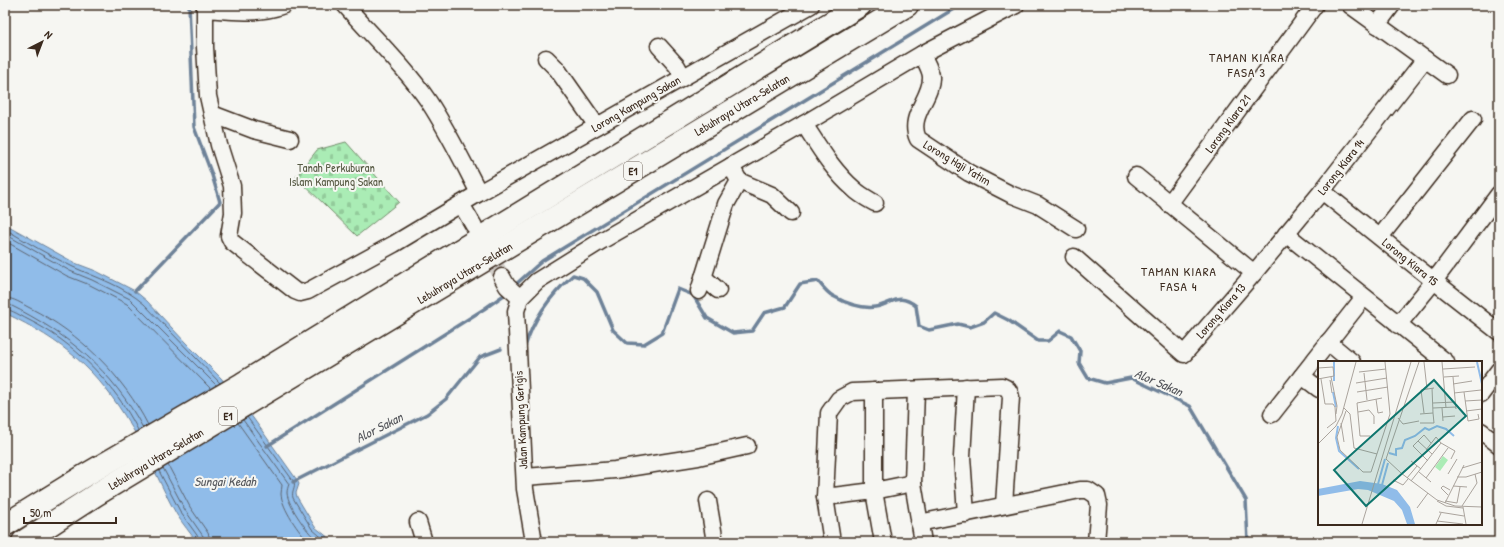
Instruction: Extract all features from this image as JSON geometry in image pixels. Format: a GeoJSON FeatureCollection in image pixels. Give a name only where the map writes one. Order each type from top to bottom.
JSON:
{"type":"FeatureCollection","features":[{"type":"Feature","properties":{"kind":"highway","name":"Lebuhraya Utara–Selatan"},"geometry":{"type":"LineString","coordinates":[[5,525],[84,476],[242,384],[860,5]]}},
{"type":"Feature","properties":{"kind":"highway","name":"Lebuhraya Utara–Selatan"},"geometry":{"type":"LineString","coordinates":[[23,542],[97,494],[907,5]]}},
{"type":"Feature","properties":{"kind":"street"},"geometry":{"type":"LineString","coordinates":[[284,5],[248,13],[205,7],[205,47],[208,96],[212,114],[254,130],[290,139]]}},
{"type":"Feature","properties":{"kind":"street"},"geometry":{"type":"LineString","coordinates":[[345,5],[409,76],[428,101],[444,125],[479,193]]}},
{"type":"Feature","properties":{"kind":"street","name":"Lorong Kampung Sakan"},"geometry":{"type":"LineString","coordinates":[[212,114],[219,145],[232,186],[233,213],[229,236],[232,242],[295,291],[308,291],[394,244],[479,193],[811,5]]}},
{"type":"Feature","properties":{"kind":"street"},"geometry":{"type":"LineString","coordinates":[[502,277],[507,286],[520,298],[537,281],[600,241],[804,124],[922,54],[1016,5]]}},
{"type":"Feature","properties":{"kind":"street","name":"Lorong Kiara 21"},"geometry":{"type":"LineString","coordinates":[[1169,204],[1315,5]]}},
{"type":"Feature","properties":{"kind":"street"},"geometry":{"type":"LineString","coordinates":[[1350,5],[1447,75]]}},
{"type":"Feature","properties":{"kind":"street"},"geometry":{"type":"LineString","coordinates":[[1377,25],[1392,5]]}},
{"type":"Feature","properties":{"kind":"street"},"geometry":{"type":"LineString","coordinates":[[659,46],[677,66],[683,77]]}},
{"type":"Feature","properties":{"kind":"street","name":"Lorong Haji Yatim"},"geometry":{"type":"LineString","coordinates":[[922,54],[931,76],[930,85],[915,123],[915,133],[918,139],[969,173],[1010,194],[1038,205],[1076,229]]}},
{"type":"Feature","properties":{"kind":"street"},"geometry":{"type":"LineString","coordinates":[[546,58],[557,69],[597,126]]}},
{"type":"Feature","properties":{"kind":"street","name":"Lorong Kiara 14"},"geometry":{"type":"LineString","coordinates":[[1254,273],[1322,191],[1425,59]]}},
{"type":"Feature","properties":{"kind":"street"},"geometry":{"type":"LineString","coordinates":[[1380,237],[1473,119]]}},
{"type":"Feature","properties":{"kind":"street"},"geometry":{"type":"LineString","coordinates":[[804,124],[827,159],[842,178],[855,190],[875,203]]}},
{"type":"Feature","properties":{"kind":"street"},"geometry":{"type":"LineString","coordinates":[[731,166],[739,181],[772,194],[791,214]]}},
{"type":"Feature","properties":{"kind":"street","name":"Lorong Kiara 13"},"geometry":{"type":"LineString","coordinates":[[1074,257],[1184,354],[1254,273],[1136,176]]}},
{"type":"Feature","properties":{"kind":"street"},"geometry":{"type":"LineString","coordinates":[[718,290],[701,284],[726,204],[739,181]]}},
{"type":"Feature","properties":{"kind":"street","name":"Lorong Kiara 15"},"geometry":{"type":"LineString","coordinates":[[1322,191],[1499,332]]}},
{"type":"Feature","properties":{"kind":"street"},"geometry":{"type":"LineString","coordinates":[[1398,325],[1434,281],[1499,194]]}},
{"type":"Feature","properties":{"kind":"street"},"geometry":{"type":"LineString","coordinates":[[461,204],[474,226]]}},
{"type":"Feature","properties":{"kind":"street"},"geometry":{"type":"LineString","coordinates":[[1286,234],[1445,361]]}},
{"type":"Feature","properties":{"kind":"street"},"geometry":{"type":"LineString","coordinates":[[1272,414],[1364,297]]}},
{"type":"Feature","properties":{"kind":"street","name":"Jalan Kampung Gerigis"},"geometry":{"type":"LineString","coordinates":[[520,298],[516,311],[525,477],[534,542]]}},
{"type":"Feature","properties":{"kind":"street"},"geometry":{"type":"LineString","coordinates":[[1328,342],[1351,361]]}},
{"type":"Feature","properties":{"kind":"street"},"geometry":{"type":"LineString","coordinates":[[1482,391],[1499,370]]}},
{"type":"Feature","properties":{"kind":"street"},"geometry":{"type":"LineString","coordinates":[[1302,376],[1318,389]]}},
{"type":"Feature","properties":{"kind":"street"},"geometry":{"type":"LineString","coordinates":[[830,542],[825,497],[829,413],[839,399],[852,392],[1002,386],[1006,388],[1010,392],[1011,397],[1004,505]]}},
{"type":"Feature","properties":{"kind":"street"},"geometry":{"type":"LineString","coordinates":[[966,387],[962,457],[966,514]]}},
{"type":"Feature","properties":{"kind":"street"},"geometry":{"type":"LineString","coordinates":[[916,390],[913,483],[923,542]]}},
{"type":"Feature","properties":{"kind":"street"},"geometry":{"type":"LineString","coordinates":[[874,391],[874,491],[883,542]]}},
{"type":"Feature","properties":{"kind":"street"},"geometry":{"type":"LineString","coordinates":[[1482,432],[1499,445]]}},
{"type":"Feature","properties":{"kind":"street"},"geometry":{"type":"LineString","coordinates":[[525,477],[615,470],[698,457],[747,446]]}},
{"type":"Feature","properties":{"kind":"street"},"geometry":{"type":"LineString","coordinates":[[825,497],[874,491],[913,483]]}},
{"type":"Feature","properties":{"kind":"street"},"geometry":{"type":"LineString","coordinates":[[919,522],[966,514],[1080,490],[1088,490],[1097,496],[1099,505],[1093,541]]}},
{"type":"Feature","properties":{"kind":"street"},"geometry":{"type":"LineString","coordinates":[[708,501],[715,542]]}},
{"type":"Feature","properties":{"kind":"street"},"geometry":{"type":"LineString","coordinates":[[418,522],[424,542]]}},
{"type":"Feature","properties":{"kind":"green space","name":"Tanah Perkuburan Islam Kampung Sakan"},"geometry":{"type":"Polygon","coordinates":[[[346,142],[399,202],[357,236],[296,177],[317,150],[346,142]]]}},
{"type":"Feature","properties":{"kind":"water","name":"Sungai Kedah"},"geometry":{"type":"Polygon","coordinates":[[[5,224],[75,263],[96,271],[135,291],[147,301],[221,378],[253,418],[297,480],[299,484],[296,493],[297,497],[315,527],[334,542],[197,542],[177,515],[137,437],[106,389],[92,373],[62,346],[5,313],[5,224]]]}},
{"type":"Feature","properties":{"kind":"waterway"},"geometry":{"type":"LineString","coordinates":[[135,291],[220,202],[212,175],[194,127],[189,5]]}},
{"type":"Feature","properties":{"kind":"waterway"},"geometry":{"type":"LineString","coordinates":[[515,285],[542,261],[960,5]]}},
{"type":"Feature","properties":{"kind":"waterway","name":"Alor Sakan"},"geometry":{"type":"LineString","coordinates":[[525,347],[528,337],[538,317],[550,299],[573,275],[583,278],[597,292],[613,330],[627,343],[644,344],[662,333],[678,289],[693,295],[707,318],[733,333],[752,331],[764,313],[785,307],[800,284],[818,281],[831,295],[854,305],[875,307],[900,299],[910,302],[916,306],[919,326],[929,330],[958,324],[970,327],[984,322],[994,313],[1008,320],[1038,341],[1048,341],[1060,331],[1071,336],[1080,351],[1079,363],[1088,378],[1105,383],[1131,378],[1190,406],[1246,500],[1248,542]]}},
{"type":"Feature","properties":{"kind":"waterway"},"geometry":{"type":"LineString","coordinates":[[267,446],[504,295]]}},
{"type":"Feature","properties":{"kind":"waterway","name":"Alor Sakan"},"geometry":{"type":"LineString","coordinates":[[293,482],[427,414],[446,399],[480,357],[501,349]]}},
{"type":"Feature","properties":{"kind":"tunnel"},"geometry":{"type":"LineString","coordinates":[[485,246],[502,277]]}},
{"type":"Feature","properties":{"kind":"district","name":"TAMAN KIARA FASA 3"},"geometry":{"type":"Point","coordinates":[1247,64]}},
{"type":"Feature","properties":{"kind":"district","name":"TAMAN KIARA FASA 4"},"geometry":{"type":"Point","coordinates":[1179,278]}}]}
